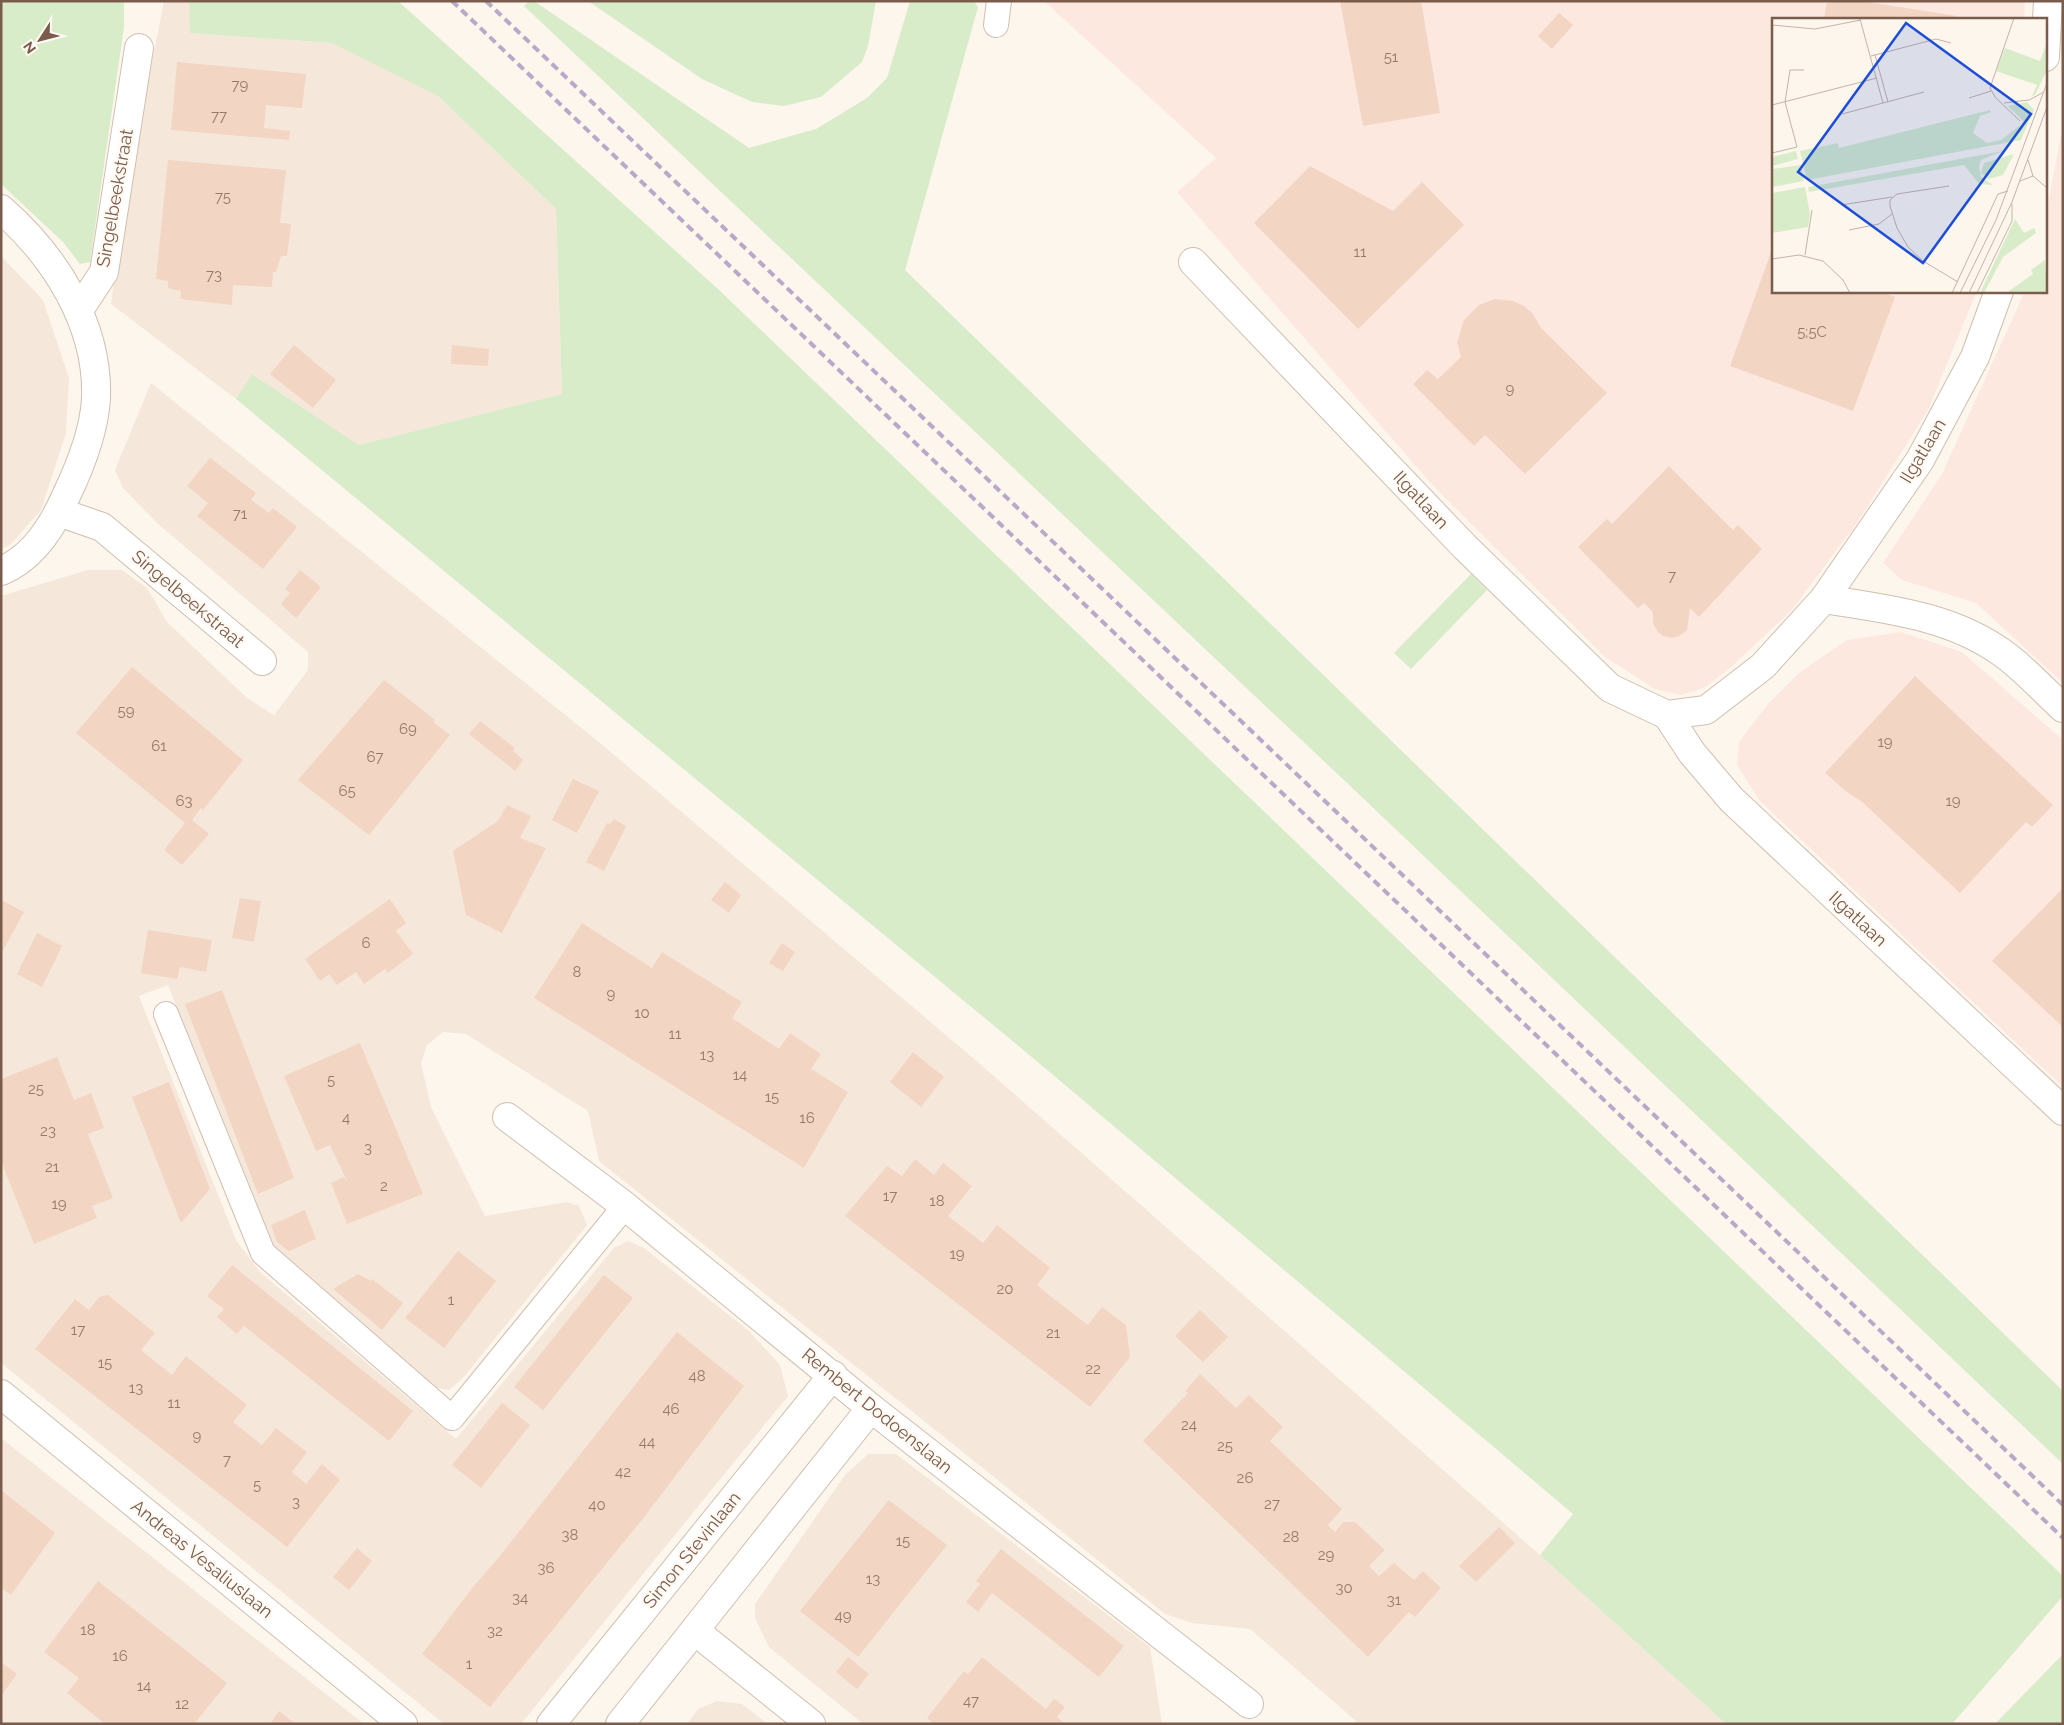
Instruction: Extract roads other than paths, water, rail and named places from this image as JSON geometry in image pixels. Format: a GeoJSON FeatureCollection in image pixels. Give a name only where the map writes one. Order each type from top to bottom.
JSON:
{"type":"FeatureCollection","features":[{"type":"Feature","properties":{"kind":"street"},"geometry":{"type":"LineString","coordinates":[[2046,38],[2048,1]]}},
{"type":"Feature","properties":{"kind":"street","name":"Singelbeekstraat"},"geometry":{"type":"LineString","coordinates":[[79,310],[104,272],[139,48]]}},
{"type":"Feature","properties":{"kind":"street"},"geometry":{"type":"LineString","coordinates":[[1,209],[21,226],[51,264],[79,310],[93,356],[96,400],[88,439],[77,474],[59,512],[36,547],[1,571]]}},
{"type":"Feature","properties":{"kind":"street","name":"Ilgatlaan"},"geometry":{"type":"LineString","coordinates":[[1193,262],[1465,547],[1610,688],[1667,715],[1692,753],[1731,799],[2063,1110]]}},
{"type":"Feature","properties":{"kind":"street","name":"Ilgatlaan"},"geometry":{"type":"LineString","coordinates":[[1667,715],[1706,710],[1763,666],[1824,599],[1920,460],[1976,357],[1999,292]]}},
{"type":"Feature","properties":{"kind":"street","name":"Singelbeekstraat"},"geometry":{"type":"LineString","coordinates":[[59,512],[102,527],[262,661]]}},
{"type":"Feature","properties":{"kind":"street"},"geometry":{"type":"LineString","coordinates":[[1824,599],[1909,613],[1952,625],[2001,652],[2063,708]]}},
{"type":"Feature","properties":{"kind":"street","name":"Rembert Dodoenslaan"},"geometry":{"type":"LineString","coordinates":[[507,1117],[625,1206],[871,1408],[1249,1704]]}},
{"type":"Feature","properties":{"kind":"street","name":"Simon Stevinlaan"},"geometry":{"type":"LineString","coordinates":[[551,1724],[833,1375]]}},
{"type":"Feature","properties":{"kind":"street","name":"Andreas Vesaliuslaan"},"geometry":{"type":"LineString","coordinates":[[1,1394],[403,1724]]}},
{"type":"Feature","properties":{"kind":"street"},"geometry":{"type":"LineString","coordinates":[[620,1724],[871,1408]]}},
{"type":"Feature","properties":{"kind":"street"},"geometry":{"type":"LineString","coordinates":[[695,1631],[811,1724]]}},
{"type":"Feature","properties":{"kind":"lane"},"geometry":{"type":"LineString","coordinates":[[996,25],[999,1]]}},
{"type":"Feature","properties":{"kind":"lane"},"geometry":{"type":"LineString","coordinates":[[166,1014],[263,1253],[452,1418],[625,1206]]}},
{"type":"Feature","properties":{"kind":"railway"},"geometry":{"type":"LineString","coordinates":[[452,1],[2063,1538]]}},
{"type":"Feature","properties":{"kind":"railway"},"geometry":{"type":"LineString","coordinates":[[486,1],[2063,1505]]}}]}
